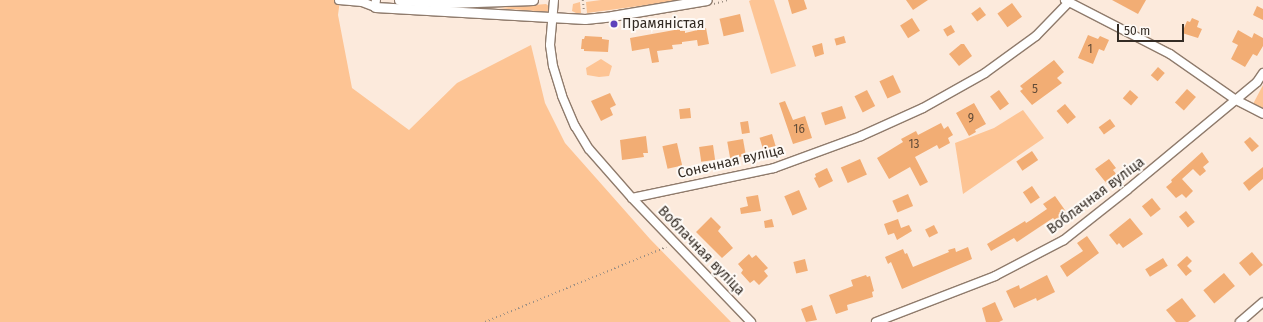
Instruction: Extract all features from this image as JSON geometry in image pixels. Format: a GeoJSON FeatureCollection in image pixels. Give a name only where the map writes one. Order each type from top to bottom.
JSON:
{"type":"FeatureCollection","features":[{"type":"Feature","properties":{"kind":"street"},"geometry":{"type":"LineString","coordinates":[[339,0],[553,18],[585,19],[707,0]]}},
{"type":"Feature","properties":{"kind":"street"},"geometry":{"type":"LineString","coordinates":[[399,0],[448,3],[532,0]]}},
{"type":"Feature","properties":{"kind":"street"},"geometry":{"type":"LineString","coordinates":[[554,0],[550,44],[553,66],[562,96],[575,126],[589,149],[632,198]]}},
{"type":"Feature","properties":{"kind":"street"},"geometry":{"type":"LineString","coordinates":[[1067,2],[1170,54],[1236,100],[1263,114]]}},
{"type":"Feature","properties":{"kind":"street","name":"Сонечная вуліца"},"geometry":{"type":"LineString","coordinates":[[632,198],[774,168],[861,136],[923,108],[985,73],[1036,36],[1067,2]]}},
{"type":"Feature","properties":{"kind":"street","name":"Воблачная вуліца"},"geometry":{"type":"LineString","coordinates":[[876,322],[995,276],[1064,240],[1236,100],[1257,82],[1263,73]]}},
{"type":"Feature","properties":{"kind":"street","name":"Воблачная вуліца"},"geometry":{"type":"LineString","coordinates":[[632,198],[751,322]]}},
{"type":"Feature","properties":{"kind":"street"},"geometry":{"type":"LineString","coordinates":[[1240,322],[1263,302]]}},
{"type":"Feature","properties":{"kind":"path"},"geometry":{"type":"LineString","coordinates":[[485,322],[675,244]]}},
{"type":"Feature","properties":{"kind":"shaded area"},"geometry":{"type":"Polygon","coordinates":[[[0,0],[340,0],[338,15],[352,88],[409,130],[457,83],[531,45],[545,103],[565,143],[650,239],[731,322],[0,322],[0,0]]]}},
{"type":"Feature","properties":{"kind":"shaded area"},"geometry":{"type":"Polygon","coordinates":[[[601,0],[684,0],[587,13],[586,2],[601,0]]]}},
{"type":"Feature","properties":{"kind":"shaded area"},"geometry":{"type":"Polygon","coordinates":[[[774,0],[796,66],[771,74],[749,1],[774,0]]]}},
{"type":"Feature","properties":{"kind":"shaded area"},"geometry":{"type":"Polygon","coordinates":[[[580,2],[581,13],[572,11],[573,4],[580,2]]]}},
{"type":"Feature","properties":{"kind":"shaded area"},"geometry":{"type":"Polygon","coordinates":[[[546,4],[550,7],[550,10],[547,12],[498,8],[546,4]]]}},
{"type":"Feature","properties":{"kind":"shaded area"},"geometry":{"type":"Polygon","coordinates":[[[601,59],[612,66],[609,76],[599,77],[587,75],[586,68],[601,59]]]}},
{"type":"Feature","properties":{"kind":"shaded area"},"geometry":{"type":"Polygon","coordinates":[[[1263,85],[1263,110],[1253,104],[1263,85]]]}},
{"type":"Feature","properties":{"kind":"shaded area"},"geometry":{"type":"Polygon","coordinates":[[[1023,110],[1044,138],[963,194],[955,143],[994,128],[1023,110]]]}},
{"type":"Feature","properties":{"kind":"building"},"geometry":{"type":"Polygon","coordinates":[[[788,0],[804,0],[807,9],[792,14],[788,0]]]}},
{"type":"Feature","properties":{"kind":"building"},"geometry":{"type":"Polygon","coordinates":[[[906,0],[928,0],[913,10],[906,0]]]}},
{"type":"Feature","properties":{"kind":"building"},"geometry":{"type":"Polygon","coordinates":[[[1112,0],[1146,0],[1138,14],[1112,0]]]}},
{"type":"Feature","properties":{"kind":"building"},"geometry":{"type":"Polygon","coordinates":[[[1012,3],[1022,17],[1007,27],[997,14],[1012,3]]]}},
{"type":"Feature","properties":{"kind":"building"},"geometry":{"type":"Polygon","coordinates":[[[1257,6],[1263,9],[1263,20],[1253,15],[1257,6]]]}},
{"type":"Feature","properties":{"kind":"building"},"geometry":{"type":"Polygon","coordinates":[[[980,7],[986,15],[977,22],[971,14],[980,7]]]}},
{"type":"Feature","properties":{"kind":"building"},"geometry":{"type":"Polygon","coordinates":[[[740,14],[744,32],[724,36],[720,19],[740,14]]]}},
{"type":"Feature","properties":{"kind":"building"},"geometry":{"type":"Polygon","coordinates":[[[912,18],[920,31],[908,38],[900,25],[912,18]]]}},
{"type":"Feature","properties":{"kind":"building"},"geometry":{"type":"Polygon","coordinates":[[[1192,18],[1199,21],[1197,27],[1202,29],[1198,38],[1182,33],[1187,21],[1190,22],[1192,18]]]}},
{"type":"Feature","properties":{"kind":"building"},"geometry":{"type":"Polygon","coordinates":[[[951,25],[955,32],[947,36],[943,30],[951,25]]]}},
{"type":"Feature","properties":{"kind":"building"},"geometry":{"type":"Polygon","coordinates":[[[706,28],[709,44],[698,46],[697,40],[672,45],[673,49],[657,51],[659,62],[652,63],[649,48],[632,51],[630,38],[680,29],[680,31],[685,31],[685,33],[706,28]]]}},
{"type":"Feature","properties":{"kind":"building"},"geometry":{"type":"Polygon","coordinates":[[[1238,30],[1252,38],[1254,33],[1263,38],[1263,46],[1257,56],[1253,54],[1245,67],[1231,59],[1238,45],[1232,42],[1238,30]]]}},
{"type":"Feature","properties":{"kind":"building"},"geometry":{"type":"Polygon","coordinates":[[[1088,35],[1098,39],[1100,36],[1109,40],[1104,51],[1099,49],[1093,64],[1078,58],[1088,35]]]}},
{"type":"Feature","properties":{"kind":"building"},"geometry":{"type":"Polygon","coordinates":[[[585,36],[602,37],[602,39],[609,40],[608,52],[584,51],[584,49],[581,49],[582,39],[584,39],[585,36]]]}},
{"type":"Feature","properties":{"kind":"building"},"geometry":{"type":"Polygon","coordinates":[[[844,36],[846,43],[836,45],[834,39],[844,36]]]}},
{"type":"Feature","properties":{"kind":"building"},"geometry":{"type":"Polygon","coordinates":[[[822,43],[824,54],[815,57],[812,46],[822,43]]]}},
{"type":"Feature","properties":{"kind":"building"},"geometry":{"type":"Polygon","coordinates":[[[961,44],[964,44],[972,56],[959,66],[949,54],[961,44]]]}},
{"type":"Feature","properties":{"kind":"building"},"geometry":{"type":"Polygon","coordinates":[[[1054,60],[1064,72],[1057,78],[1062,83],[1032,105],[1020,91],[1023,89],[1020,86],[1054,60]]]}},
{"type":"Feature","properties":{"kind":"building"},"geometry":{"type":"Polygon","coordinates":[[[1158,67],[1165,73],[1158,81],[1151,75],[1158,67]]]}},
{"type":"Feature","properties":{"kind":"building"},"geometry":{"type":"Polygon","coordinates":[[[893,75],[901,92],[887,99],[879,81],[893,75]]]}},
{"type":"Feature","properties":{"kind":"building"},"geometry":{"type":"Polygon","coordinates":[[[1187,89],[1196,97],[1184,110],[1175,102],[1187,89]]]}},
{"type":"Feature","properties":{"kind":"building"},"geometry":{"type":"Polygon","coordinates":[[[867,90],[875,106],[863,112],[855,96],[867,90]]]}},
{"type":"Feature","properties":{"kind":"building"},"geometry":{"type":"Polygon","coordinates":[[[999,90],[1009,104],[1000,110],[990,96],[999,90]]]}},
{"type":"Feature","properties":{"kind":"building"},"geometry":{"type":"Polygon","coordinates":[[[1130,90],[1138,97],[1131,106],[1123,98],[1130,90]]]}},
{"type":"Feature","properties":{"kind":"building"},"geometry":{"type":"Polygon","coordinates":[[[610,93],[616,105],[610,108],[613,115],[601,121],[591,101],[610,93]]]}},
{"type":"Feature","properties":{"kind":"building"},"geometry":{"type":"Polygon","coordinates":[[[785,101],[793,120],[805,116],[812,138],[793,144],[779,103],[785,101]]]}},
{"type":"Feature","properties":{"kind":"building"},"geometry":{"type":"Polygon","coordinates":[[[974,103],[986,124],[975,130],[976,132],[969,136],[956,113],[974,103]]]}},
{"type":"Feature","properties":{"kind":"building"},"geometry":{"type":"Polygon","coordinates":[[[1065,104],[1076,117],[1068,124],[1057,111],[1065,104]]]}},
{"type":"Feature","properties":{"kind":"building"},"geometry":{"type":"Polygon","coordinates":[[[842,106],[846,118],[825,125],[821,113],[842,106]]]}},
{"type":"Feature","properties":{"kind":"building"},"geometry":{"type":"Polygon","coordinates":[[[690,108],[691,118],[680,119],[679,109],[690,108]]]}},
{"type":"Feature","properties":{"kind":"building"},"geometry":{"type":"Polygon","coordinates":[[[1110,119],[1115,126],[1104,135],[1099,127],[1110,119]]]}},
{"type":"Feature","properties":{"kind":"building"},"geometry":{"type":"Polygon","coordinates":[[[748,121],[750,133],[742,134],[740,122],[748,121]]]}},
{"type":"Feature","properties":{"kind":"building"},"geometry":{"type":"Polygon","coordinates":[[[941,123],[944,129],[948,126],[953,135],[948,138],[950,143],[939,149],[937,145],[915,157],[928,182],[920,186],[910,167],[889,179],[877,158],[903,142],[901,139],[916,131],[918,135],[941,123]]]}},
{"type":"Feature","properties":{"kind":"building"},"geometry":{"type":"Polygon","coordinates":[[[772,134],[776,147],[764,151],[760,138],[772,134]]]}},
{"type":"Feature","properties":{"kind":"building"},"geometry":{"type":"Polygon","coordinates":[[[646,136],[648,153],[643,153],[644,157],[622,160],[620,140],[646,136]]]}},
{"type":"Feature","properties":{"kind":"building"},"geometry":{"type":"Polygon","coordinates":[[[1250,137],[1259,146],[1252,152],[1244,142],[1250,137]]]}},
{"type":"Feature","properties":{"kind":"building"},"geometry":{"type":"Polygon","coordinates":[[[743,139],[746,156],[730,159],[727,142],[743,139]]]}},
{"type":"Feature","properties":{"kind":"building"},"geometry":{"type":"Polygon","coordinates":[[[677,143],[682,165],[668,169],[662,146],[677,143]]]}},
{"type":"Feature","properties":{"kind":"building"},"geometry":{"type":"Polygon","coordinates":[[[713,145],[715,160],[701,162],[699,147],[713,145]]]}},
{"type":"Feature","properties":{"kind":"building"},"geometry":{"type":"Polygon","coordinates":[[[1032,151],[1038,160],[1022,171],[1016,162],[1032,151]]]}},
{"type":"Feature","properties":{"kind":"building"},"geometry":{"type":"Polygon","coordinates":[[[1202,152],[1209,162],[1203,167],[1206,171],[1200,176],[1193,169],[1182,179],[1193,191],[1186,198],[1182,194],[1176,198],[1166,187],[1172,182],[1171,180],[1202,152]]]}},
{"type":"Feature","properties":{"kind":"building"},"geometry":{"type":"Polygon","coordinates":[[[860,159],[867,175],[848,183],[841,168],[860,159]]]}},
{"type":"Feature","properties":{"kind":"building"},"geometry":{"type":"Polygon","coordinates":[[[1109,159],[1116,168],[1113,170],[1118,176],[1107,184],[1095,169],[1109,159]]]}},
{"type":"Feature","properties":{"kind":"building"},"geometry":{"type":"Polygon","coordinates":[[[1263,167],[1263,179],[1249,191],[1243,183],[1263,167]]]}},
{"type":"Feature","properties":{"kind":"building"},"geometry":{"type":"Polygon","coordinates":[[[827,168],[833,181],[819,188],[814,178],[816,177],[815,174],[827,168]]]}},
{"type":"Feature","properties":{"kind":"building"},"geometry":{"type":"Polygon","coordinates":[[[1032,186],[1040,198],[1031,204],[1023,192],[1032,186]]]}},
{"type":"Feature","properties":{"kind":"building"},"geometry":{"type":"Polygon","coordinates":[[[799,190],[807,209],[792,216],[784,196],[799,190]]]}},
{"type":"Feature","properties":{"kind":"building"},"geometry":{"type":"Polygon","coordinates":[[[908,194],[913,206],[897,213],[892,201],[908,194]]]}},
{"type":"Feature","properties":{"kind":"building"},"geometry":{"type":"Polygon","coordinates":[[[758,195],[761,211],[741,214],[740,208],[748,206],[746,197],[758,195]]]}},
{"type":"Feature","properties":{"kind":"building"},"geometry":{"type":"Polygon","coordinates":[[[1055,196],[1067,213],[1056,221],[1053,218],[1017,242],[1014,238],[991,251],[987,244],[1025,221],[1026,223],[1047,209],[1043,204],[1055,196]]]}},
{"type":"Feature","properties":{"kind":"building"},"geometry":{"type":"Polygon","coordinates":[[[1152,198],[1161,209],[1151,217],[1142,206],[1152,198]]]}},
{"type":"Feature","properties":{"kind":"building"},"geometry":{"type":"Polygon","coordinates":[[[1186,211],[1195,222],[1188,228],[1179,217],[1186,211]]]}},
{"type":"Feature","properties":{"kind":"building"},"geometry":{"type":"Polygon","coordinates":[[[711,217],[721,227],[718,231],[733,248],[722,258],[696,232],[711,217]]]}},
{"type":"Feature","properties":{"kind":"building"},"geometry":{"type":"Polygon","coordinates":[[[1130,218],[1143,234],[1123,248],[1119,243],[1117,245],[1109,235],[1130,218]]]}},
{"type":"Feature","properties":{"kind":"building"},"geometry":{"type":"Polygon","coordinates":[[[772,219],[774,227],[765,228],[764,221],[772,219]]]}},
{"type":"Feature","properties":{"kind":"building"},"geometry":{"type":"Polygon","coordinates":[[[898,219],[901,228],[909,225],[912,231],[897,240],[894,233],[888,235],[884,224],[898,219]]]}},
{"type":"Feature","properties":{"kind":"building"},"geometry":{"type":"Polygon","coordinates":[[[934,225],[938,233],[929,238],[925,230],[934,225]]]}},
{"type":"Feature","properties":{"kind":"building"},"geometry":{"type":"Polygon","coordinates":[[[1087,236],[1099,253],[1067,277],[1060,266],[1083,251],[1077,243],[1087,236]]]}},
{"type":"Feature","properties":{"kind":"building"},"geometry":{"type":"Polygon","coordinates":[[[968,247],[972,259],[902,289],[891,262],[888,264],[885,257],[903,249],[905,254],[907,253],[913,267],[949,252],[948,250],[955,248],[956,252],[968,247]]]}},
{"type":"Feature","properties":{"kind":"building"},"geometry":{"type":"Polygon","coordinates":[[[1252,252],[1263,265],[1250,276],[1239,263],[1252,252]]]}},
{"type":"Feature","properties":{"kind":"building"},"geometry":{"type":"Polygon","coordinates":[[[749,254],[752,258],[756,255],[768,268],[764,271],[768,276],[759,285],[754,280],[750,283],[741,273],[743,270],[738,264],[749,254]]]}},
{"type":"Feature","properties":{"kind":"building"},"geometry":{"type":"Polygon","coordinates":[[[1187,256],[1192,261],[1187,266],[1192,271],[1186,276],[1177,265],[1187,256]]]}},
{"type":"Feature","properties":{"kind":"building"},"geometry":{"type":"Polygon","coordinates":[[[1163,258],[1168,266],[1150,277],[1145,269],[1163,258]]]}},
{"type":"Feature","properties":{"kind":"building"},"geometry":{"type":"Polygon","coordinates":[[[805,259],[808,271],[796,274],[793,262],[805,259]]]}},
{"type":"Feature","properties":{"kind":"building"},"geometry":{"type":"Polygon","coordinates":[[[1224,273],[1235,286],[1214,303],[1203,290],[1224,273]]]}},
{"type":"Feature","properties":{"kind":"building"},"geometry":{"type":"Polygon","coordinates":[[[866,275],[867,277],[870,276],[874,291],[872,292],[873,297],[847,305],[848,310],[836,314],[829,295],[853,286],[851,280],[866,275]]]}},
{"type":"Feature","properties":{"kind":"building"},"geometry":{"type":"Polygon","coordinates":[[[1047,275],[1055,292],[1037,301],[1036,298],[1014,308],[1006,291],[1019,285],[1020,289],[1047,275]]]}},
{"type":"Feature","properties":{"kind":"building"},"geometry":{"type":"Polygon","coordinates":[[[1182,298],[1196,316],[1188,322],[1176,322],[1166,310],[1182,298]]]}},
{"type":"Feature","properties":{"kind":"building"},"geometry":{"type":"Polygon","coordinates":[[[995,302],[1003,320],[999,322],[986,322],[982,308],[995,302]]]}},
{"type":"Feature","properties":{"kind":"building"},"geometry":{"type":"Polygon","coordinates":[[[812,305],[817,320],[806,322],[801,309],[812,305]]]}},
{"type":"Feature","properties":{"kind":"place","name":"Прамяністая"},"geometry":{"type":"Point","coordinates":[614,24]}}]}
